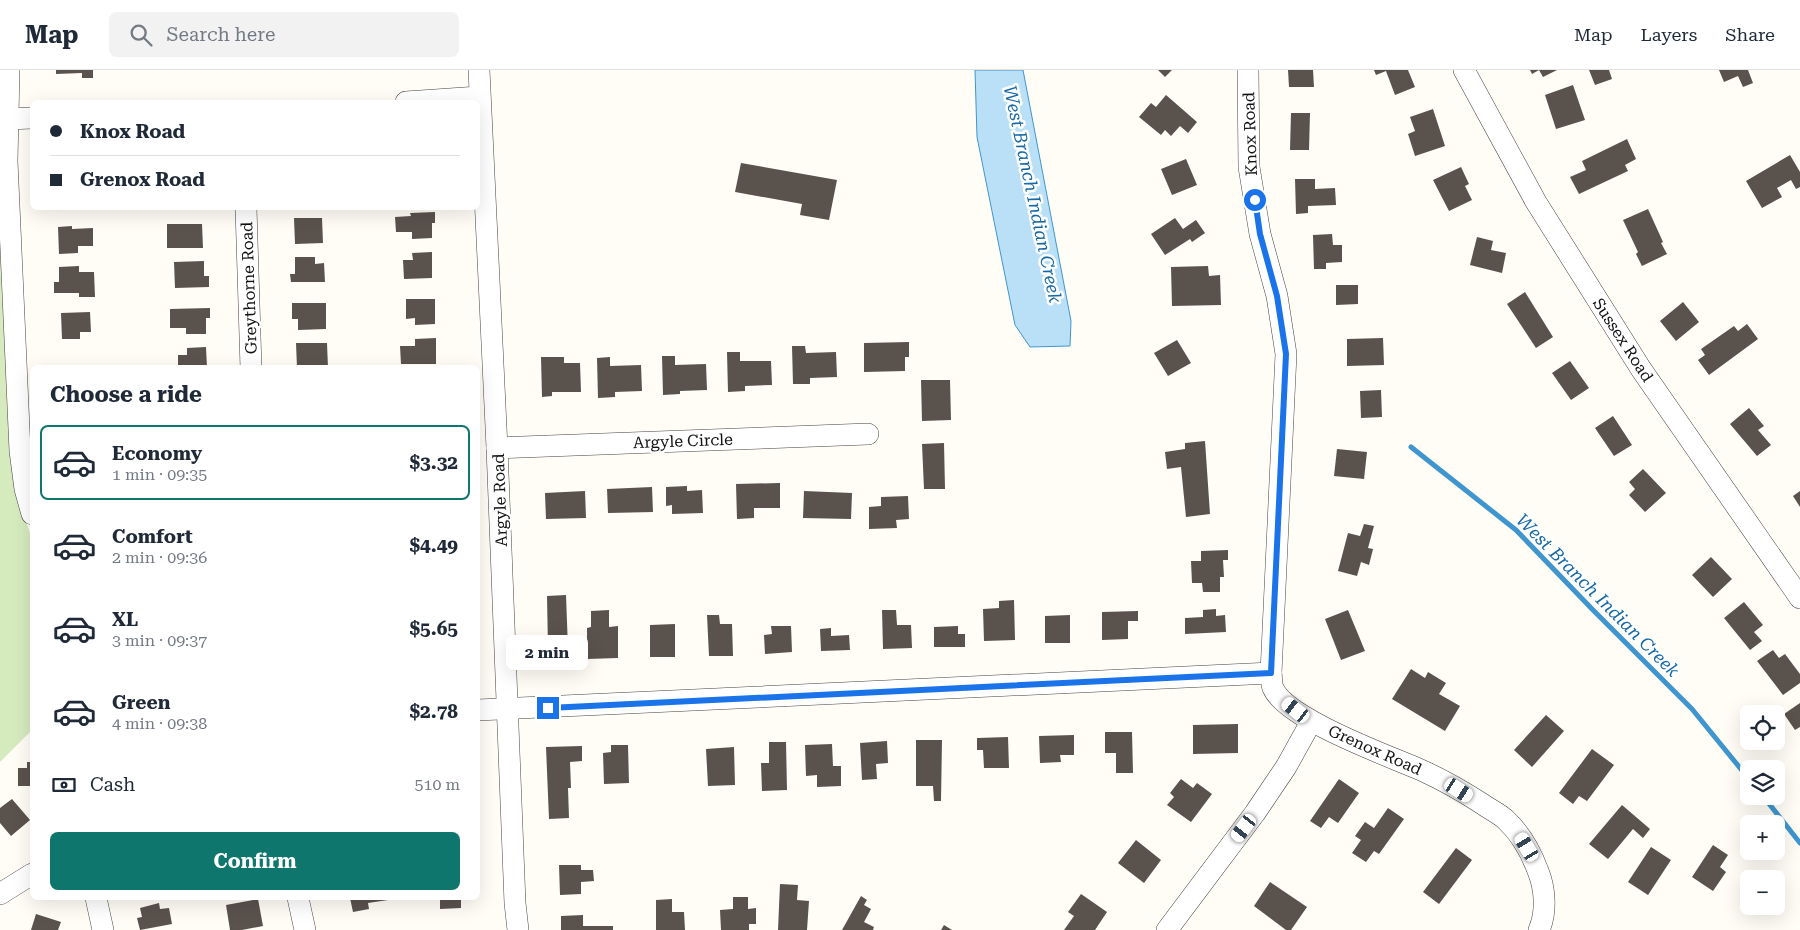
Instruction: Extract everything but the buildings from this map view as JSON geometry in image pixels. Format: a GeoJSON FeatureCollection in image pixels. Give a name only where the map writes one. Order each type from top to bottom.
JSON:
{"type":"FeatureCollection","features":[{"type":"Feature","properties":{"kind":"street"},"geometry":{"type":"LineString","coordinates":[[9,70],[4,158],[20,451],[30,506]]}},
{"type":"Feature","properties":{"kind":"street","name":"Argyle Road"},"geometry":{"type":"LineString","coordinates":[[479,70],[479,100]]}},
{"type":"Feature","properties":{"kind":"street","name":"Knox Road"},"geometry":{"type":"LineString","coordinates":[[1248,70],[1249,167],[1260,234],[1277,296],[1286,354],[1271,673]]}},
{"type":"Feature","properties":{"kind":"street","name":"Sussex Road"},"geometry":{"type":"LineString","coordinates":[[1464,70],[1536,202],[1641,369],[1800,598]]}},
{"type":"Feature","properties":{"kind":"street"},"geometry":{"type":"LineString","coordinates":[[435,100],[479,97]]}},
{"type":"Feature","properties":{"kind":"street","name":"Argyle Road"},"geometry":{"type":"LineString","coordinates":[[480,116],[509,710],[515,903],[518,930]]}},
{"type":"Feature","properties":{"kind":"street"},"geometry":{"type":"LineString","coordinates":[[7,119],[30,118]]}},
{"type":"Feature","properties":{"kind":"street","name":"Greythorne Road"},"geometry":{"type":"LineString","coordinates":[[246,210],[251,365]]}},
{"type":"Feature","properties":{"kind":"street","name":"Argyle Circle"},"geometry":{"type":"LineString","coordinates":[[497,448],[868,434]]}},
{"type":"Feature","properties":{"kind":"street"},"geometry":{"type":"LineString","coordinates":[[480,710],[1271,673]]}},
{"type":"Feature","properties":{"kind":"street","name":"Grenox Road"},"geometry":{"type":"LineString","coordinates":[[1271,673],[1273,688],[1280,698],[1311,722],[1430,775],[1459,790],[1506,819],[1525,844],[1541,878],[1544,904],[1539,930]]}},
{"type":"Feature","properties":{"kind":"street"},"geometry":{"type":"LineString","coordinates":[[1167,930],[1255,813],[1286,767],[1311,722]]}},
{"type":"Feature","properties":{"kind":"street"},"geometry":{"type":"LineString","coordinates":[[0,894],[30,875]]}},
{"type":"Feature","properties":{"kind":"street"},"geometry":{"type":"LineString","coordinates":[[96,900],[102,930]]}},
{"type":"Feature","properties":{"kind":"street"},"geometry":{"type":"LineString","coordinates":[[298,900],[305,930]]}},
{"type":"Feature","properties":{"kind":"green space"},"geometry":{"type":"Polygon","coordinates":[[[0,193],[21,507],[30,533],[30,732],[0,762],[0,193]]]}},
{"type":"Feature","properties":{"kind":"water"},"geometry":{"type":"Polygon","coordinates":[[[975,70],[1023,70],[1071,321],[1070,346],[1030,347],[1015,325],[977,137],[975,70]]]}},
{"type":"Feature","properties":{"kind":"waterway","name":"West Branch Indian Creek"},"geometry":{"type":"LineString","coordinates":[[1411,447],[1516,530],[1692,709],[1740,768]]}},
{"type":"Feature","properties":{"kind":"waterway","name":"West Branch Indian Creek"},"geometry":{"type":"LineString","coordinates":[[1770,805],[1800,843]]}},
{"type":"Feature","properties":{"kind":"route"},"geometry":{"type":"LineString","coordinates":[[548,708],[1271,673],[1286,354],[1277,296],[1260,234],[1255,200]]}}]}
